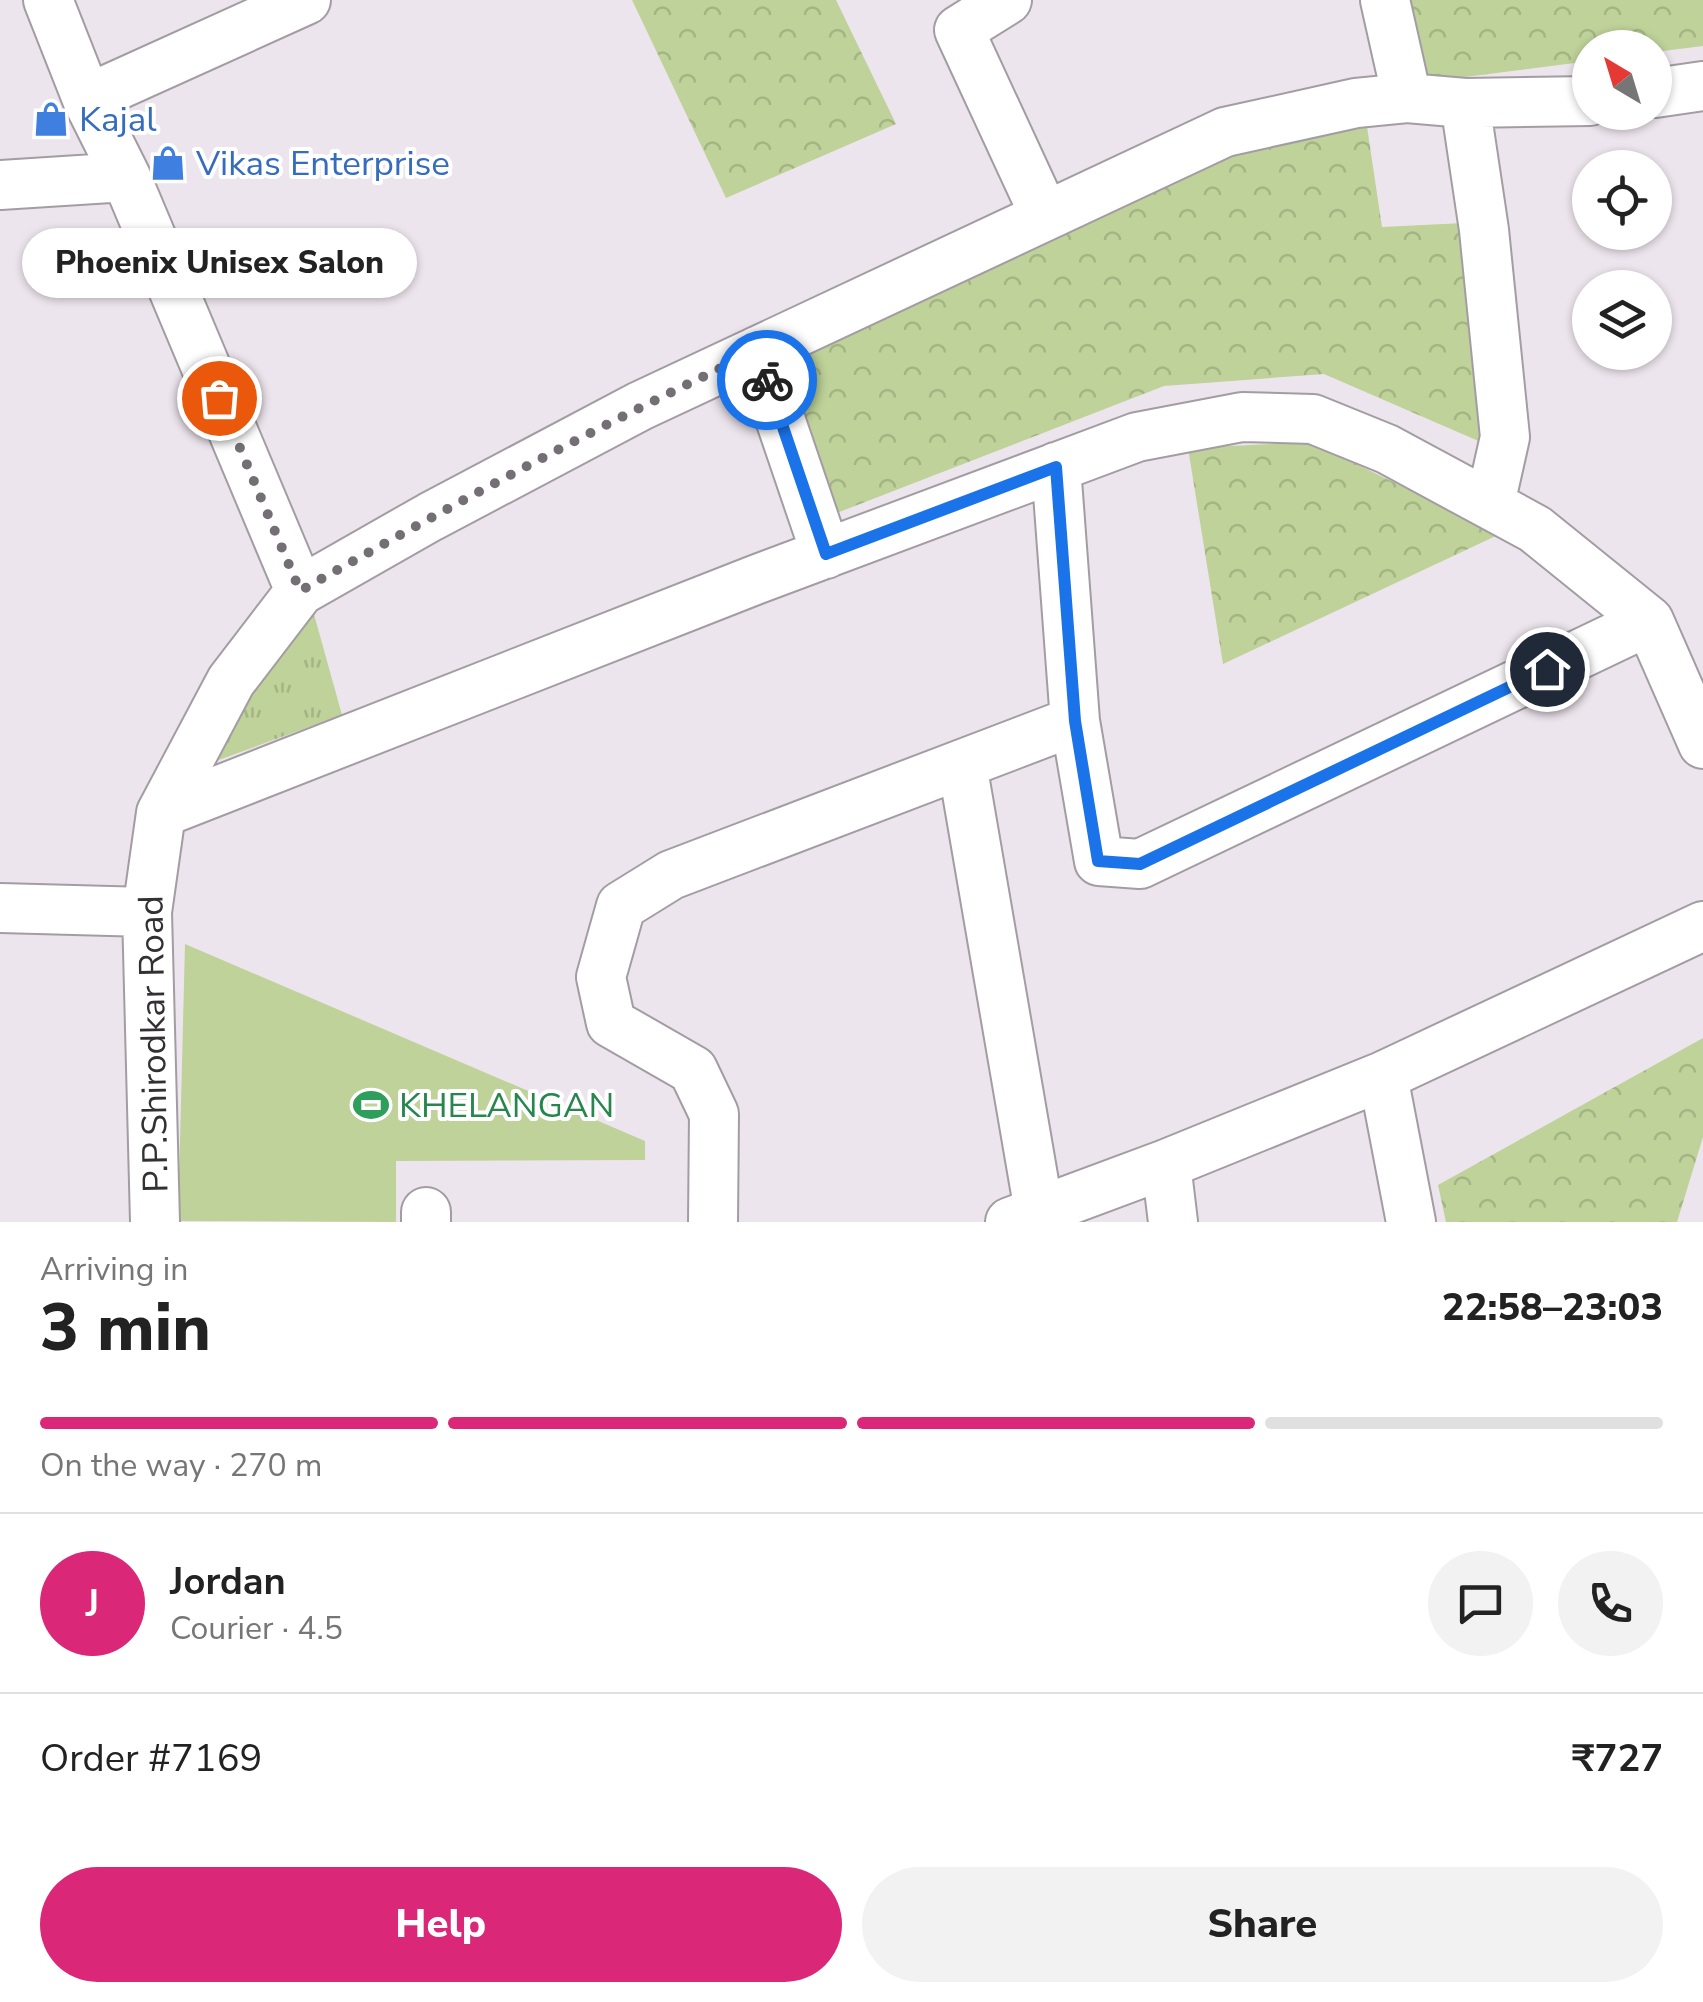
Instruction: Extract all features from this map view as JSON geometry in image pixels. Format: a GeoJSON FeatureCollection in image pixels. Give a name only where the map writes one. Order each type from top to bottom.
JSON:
{"type":"FeatureCollection","features":[{"type":"Feature","properties":{"kind":"street"},"geometry":{"type":"LineString","coordinates":[[48,0],[300,591],[605,424],[1225,132],[1356,104],[1408,98],[1465,103],[1572,101]]}},
{"type":"Feature","properties":{"kind":"street"},"geometry":{"type":"LineString","coordinates":[[87,99],[306,0]]}},
{"type":"Feature","properties":{"kind":"street"},"geometry":{"type":"LineString","coordinates":[[1007,0],[959,30],[1044,216]]}},
{"type":"Feature","properties":{"kind":"street"},"geometry":{"type":"LineString","coordinates":[[1385,0],[1408,98]]}},
{"type":"Feature","properties":{"kind":"street"},"geometry":{"type":"LineString","coordinates":[[1672,93],[1703,95]]}},
{"type":"Feature","properties":{"kind":"street"},"geometry":{"type":"LineString","coordinates":[[1465,103],[1484,230],[1505,437],[1490,504]]}},
{"type":"Feature","properties":{"kind":"street"},"geometry":{"type":"LineString","coordinates":[[0,185],[126,177]]}},
{"type":"Feature","properties":{"kind":"street"},"geometry":{"type":"LineString","coordinates":[[757,351],[826,554]]}},
{"type":"Feature","properties":{"kind":"street"},"geometry":{"type":"LineString","coordinates":[[160,812],[1136,437],[1242,417],[1313,419],[1387,449],[1535,528],[1649,620],[1703,744]]}},
{"type":"Feature","properties":{"kind":"street"},"geometry":{"type":"LineString","coordinates":[[1056,467],[1075,721],[1098,861],[1140,864],[1649,620]]}},
{"type":"Feature","properties":{"kind":"street","name":"P.P.Shirodkar Road"},"geometry":{"type":"LineString","coordinates":[[155,1222],[146,912],[160,812],[231,681],[300,591]]}},
{"type":"Feature","properties":{"kind":"street"},"geometry":{"type":"LineString","coordinates":[[713,1222],[714,1114],[693,1070],[611,1023],[600,977],[621,906],[670,875],[1075,721]]}},
{"type":"Feature","properties":{"kind":"street"},"geometry":{"type":"LineString","coordinates":[[962,764],[1025,1217],[1383,1076],[1703,926]]}},
{"type":"Feature","properties":{"kind":"street"},"geometry":{"type":"LineString","coordinates":[[0,908],[146,912]]}},
{"type":"Feature","properties":{"kind":"street"},"geometry":{"type":"LineString","coordinates":[[1383,1076],[1411,1222]]}},
{"type":"Feature","properties":{"kind":"street"},"geometry":{"type":"LineString","coordinates":[[1166,1164],[1173,1222]]}},
{"type":"Feature","properties":{"kind":"green space"},"geometry":{"type":"Polygon","coordinates":[[[632,0],[836,0],[896,124],[726,198],[632,0]]]}},
{"type":"Feature","properties":{"kind":"green space"},"geometry":{"type":"Polygon","coordinates":[[[1400,0],[1703,0],[1703,46],[1672,50],[1672,30],[1572,30],[1572,63],[1418,83],[1400,0]]]}},
{"type":"Feature","properties":{"kind":"green space"},"geometry":{"type":"Polygon","coordinates":[[[1366,120],[1382,227],[1464,223],[1483,443],[1324,374],[1164,386],[829,516],[774,363],[1211,150],[1366,120]]]}},
{"type":"Feature","properties":{"kind":"green space"},"geometry":{"type":"Polygon","coordinates":[[[1311,442],[1500,534],[1223,664],[1188,448],[1311,442]]]}},
{"type":"Feature","properties":{"kind":"green space"},"geometry":{"type":"Polygon","coordinates":[[[312,607],[342,715],[194,769],[312,607]]]}},
{"type":"Feature","properties":{"kind":"green space","name":"KHELANGAN"},"geometry":{"type":"Polygon","coordinates":[[[185,944],[645,1141],[645,1160],[396,1161],[396,1222],[178,1221],[185,944]]]}},
{"type":"Feature","properties":{"kind":"green space"},"geometry":{"type":"Polygon","coordinates":[[[1703,1038],[1703,1137],[1677,1222],[1446,1222],[1438,1185],[1703,1038]]]}},
{"type":"Feature","properties":{"kind":"way so far"},"geometry":{"type":"LineString","coordinates":[[219,398],[300,591],[605,424],[757,351],[767,380]]}},
{"type":"Feature","properties":{"kind":"place","name":"Kajal"},"geometry":{"type":"Point","coordinates":[51,119]}},
{"type":"Feature","properties":{"kind":"place","name":"Vikas Enterprise"},"geometry":{"type":"Point","coordinates":[168,163]}},
{"type":"Feature","properties":{"kind":"place","name":"Phoenix Unisex Salon"},"geometry":{"type":"Point","coordinates":[219,398]}},
{"type":"Feature","properties":{"kind":"place","name":"KHELANGAN"},"geometry":{"type":"Point","coordinates":[371,1105]}},
{"type":"Feature","properties":{"kind":"route"},"geometry":{"type":"LineString","coordinates":[[767,380],[826,554],[1056,467],[1075,721],[1098,861],[1140,864],[1547,669]]}}]}
